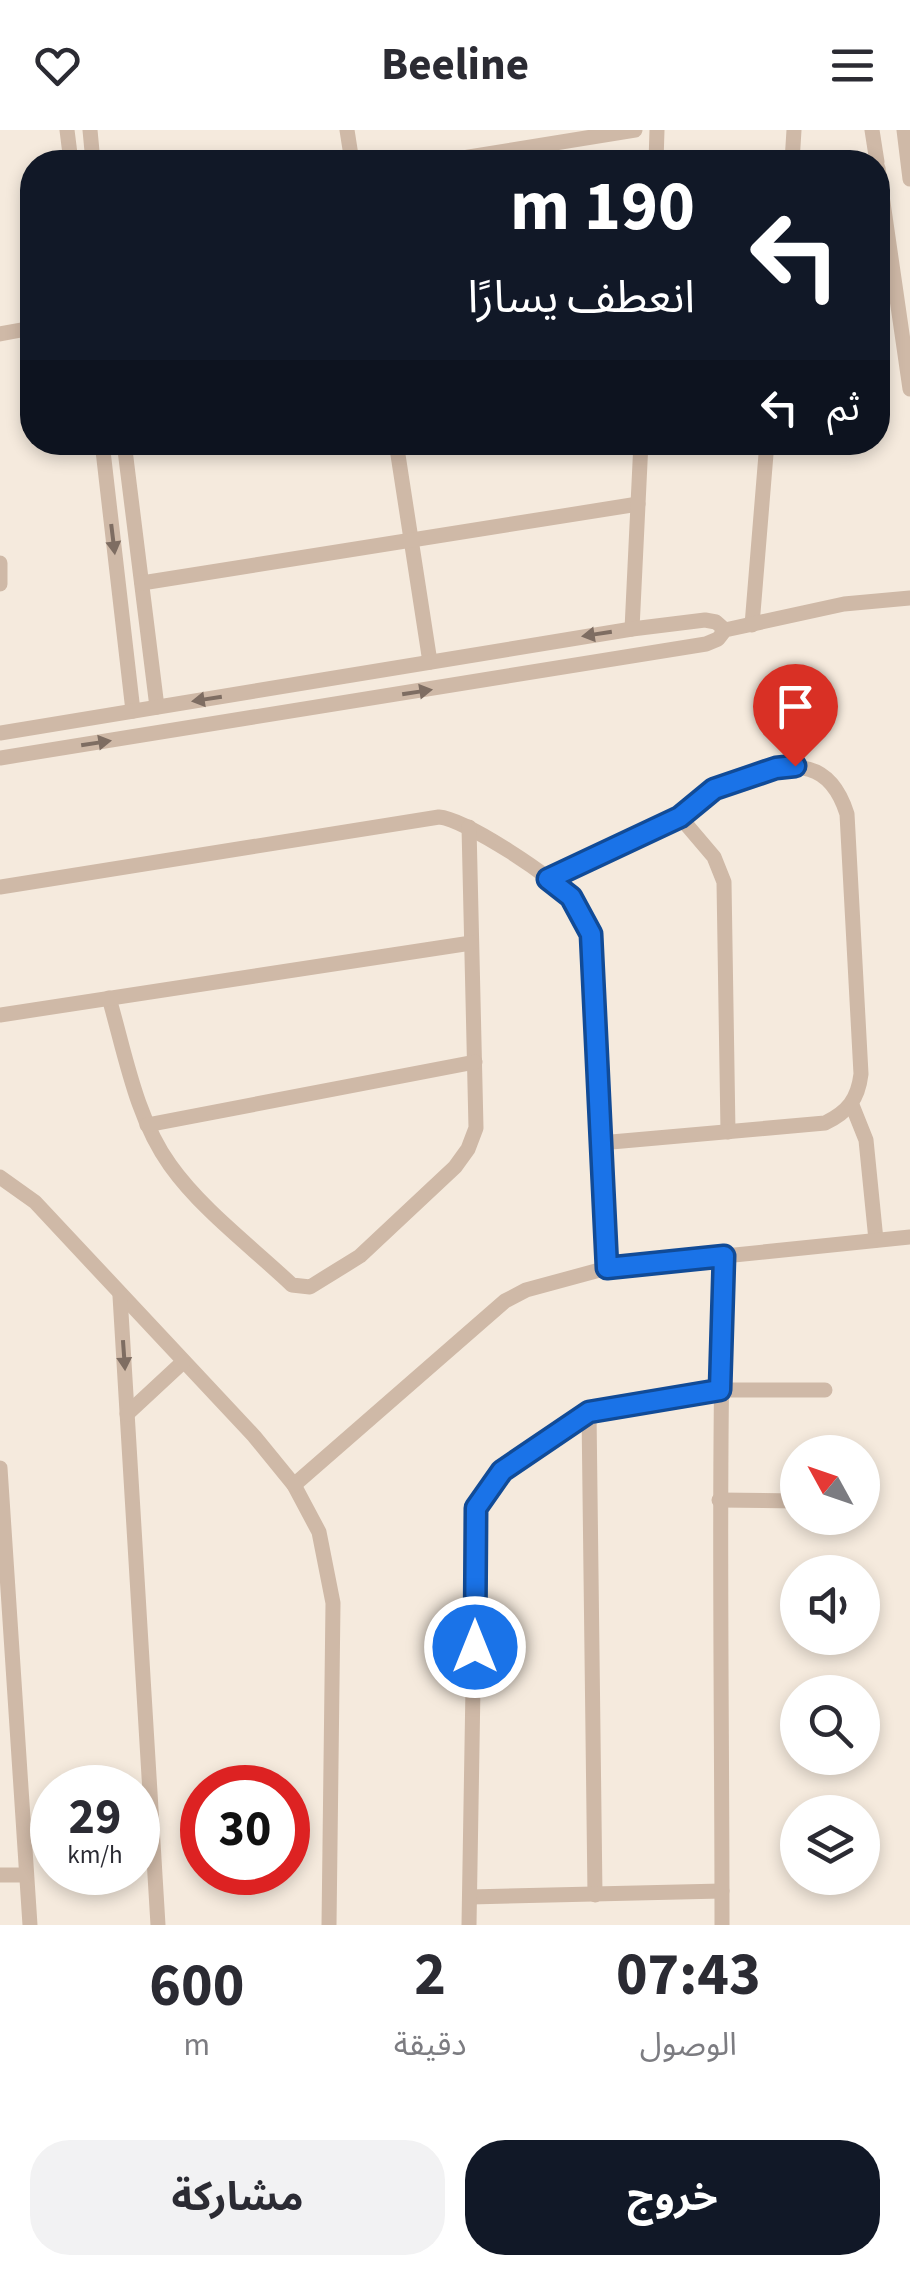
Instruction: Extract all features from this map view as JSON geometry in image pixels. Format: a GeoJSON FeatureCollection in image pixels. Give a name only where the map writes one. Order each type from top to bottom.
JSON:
{"type":"FeatureCollection","features":[{"type":"Feature","properties":{"kind":"street"},"geometry":{"type":"LineString","coordinates":[[512,150],[635,130]]}},
{"type":"Feature","properties":{"kind":"street"},"geometry":{"type":"LineString","coordinates":[[904,130],[910,179]]}},
{"type":"Feature","properties":{"kind":"street"},"geometry":{"type":"LineString","coordinates":[[890,253],[910,389]]}},
{"type":"Feature","properties":{"kind":"street"},"geometry":{"type":"LineString","coordinates":[[103,455],[133,711]]}},
{"type":"Feature","properties":{"kind":"street"},"geometry":{"type":"LineString","coordinates":[[126,455],[156,708]]}},
{"type":"Feature","properties":{"kind":"street"},"geometry":{"type":"LineString","coordinates":[[398,455],[430,662]]}},
{"type":"Feature","properties":{"kind":"street"},"geometry":{"type":"LineString","coordinates":[[632,629],[640,455]]}},
{"type":"Feature","properties":{"kind":"street"},"geometry":{"type":"LineString","coordinates":[[752,624],[766,455]]}},
{"type":"Feature","properties":{"kind":"street"},"geometry":{"type":"LineString","coordinates":[[142,583],[638,504]]}},
{"type":"Feature","properties":{"kind":"street"},"geometry":{"type":"LineString","coordinates":[[0,563],[0,584]]}},
{"type":"Feature","properties":{"kind":"street"},"geometry":{"type":"LineString","coordinates":[[0,758],[706,644],[718,639],[724,630],[844,604],[910,598]]}},
{"type":"Feature","properties":{"kind":"street"},"geometry":{"type":"LineString","coordinates":[[0,733],[632,629],[705,620],[716,622],[724,630]]}},
{"type":"Feature","properties":{"kind":"street"},"geometry":{"type":"LineString","coordinates":[[268,689],[273,715]]}},
{"type":"Feature","properties":{"kind":"street"},"geometry":{"type":"LineString","coordinates":[[20,730],[24,754]]}},
{"type":"Feature","properties":{"kind":"street"},"geometry":{"type":"LineString","coordinates":[[548,879],[680,817],[714,789],[776,768],[795,766],[830,780],[841,795],[847,814],[861,1074],[852,1105],[826,1123],[600,1142]]}},
{"type":"Feature","properties":{"kind":"street"},"geometry":{"type":"LineString","coordinates":[[0,887],[438,817],[468,827],[571,897],[591,934],[607,1268]]}},
{"type":"Feature","properties":{"kind":"street"},"geometry":{"type":"LineString","coordinates":[[680,817],[714,856],[724,882],[728,1132]]}},
{"type":"Feature","properties":{"kind":"street"},"geometry":{"type":"LineString","coordinates":[[109,998],[147,1124],[168,1162],[189,1188],[292,1285],[304,1288],[360,1256],[462,1158],[476,1128],[468,827]]}},
{"type":"Feature","properties":{"kind":"street"},"geometry":{"type":"LineString","coordinates":[[0,1015],[471,943]]}},
{"type":"Feature","properties":{"kind":"street"},"geometry":{"type":"LineString","coordinates":[[147,1124],[474,1062]]}},
{"type":"Feature","properties":{"kind":"street"},"geometry":{"type":"LineString","coordinates":[[852,1105],[866,1140],[876,1240]]}},
{"type":"Feature","properties":{"kind":"street"},"geometry":{"type":"LineString","coordinates":[[0,1177],[36,1202],[254,1436],[294,1485],[319,1532],[332,1603],[329,1925]]}},
{"type":"Feature","properties":{"kind":"street"},"geometry":{"type":"LineString","coordinates":[[294,1485],[505,1302],[526,1290],[607,1268],[910,1237]]}},
{"type":"Feature","properties":{"kind":"street"},"geometry":{"type":"LineString","coordinates":[[722,1925],[719,1500],[724,1256]]}},
{"type":"Feature","properties":{"kind":"street"},"geometry":{"type":"LineString","coordinates":[[120,1296],[158,1925]]}},
{"type":"Feature","properties":{"kind":"street"},"geometry":{"type":"LineString","coordinates":[[128,1414],[183,1362]]}},
{"type":"Feature","properties":{"kind":"street"},"geometry":{"type":"LineString","coordinates":[[469,1925],[476,1508],[492,1482],[514,1461],[589,1412],[720,1390],[825,1390]]}},
{"type":"Feature","properties":{"kind":"street"},"geometry":{"type":"LineString","coordinates":[[589,1412],[595,1895]]}},
{"type":"Feature","properties":{"kind":"street"},"geometry":{"type":"LineString","coordinates":[[0,1468],[30,1925]]}},
{"type":"Feature","properties":{"kind":"street"},"geometry":{"type":"LineString","coordinates":[[719,1500],[780,1501]]}},
{"type":"Feature","properties":{"kind":"street"},"geometry":{"type":"LineString","coordinates":[[0,1875],[26,1875]]}},
{"type":"Feature","properties":{"kind":"street"},"geometry":{"type":"LineString","coordinates":[[470,1898],[722,1891]]}},
{"type":"Feature","properties":{"kind":"route"},"geometry":{"type":"LineString","coordinates":[[475,1647],[476,1508],[502,1471],[589,1412],[720,1390],[724,1256],[607,1268],[591,934],[571,897],[548,879],[680,817],[714,789],[776,768],[795,766]]}}]}
